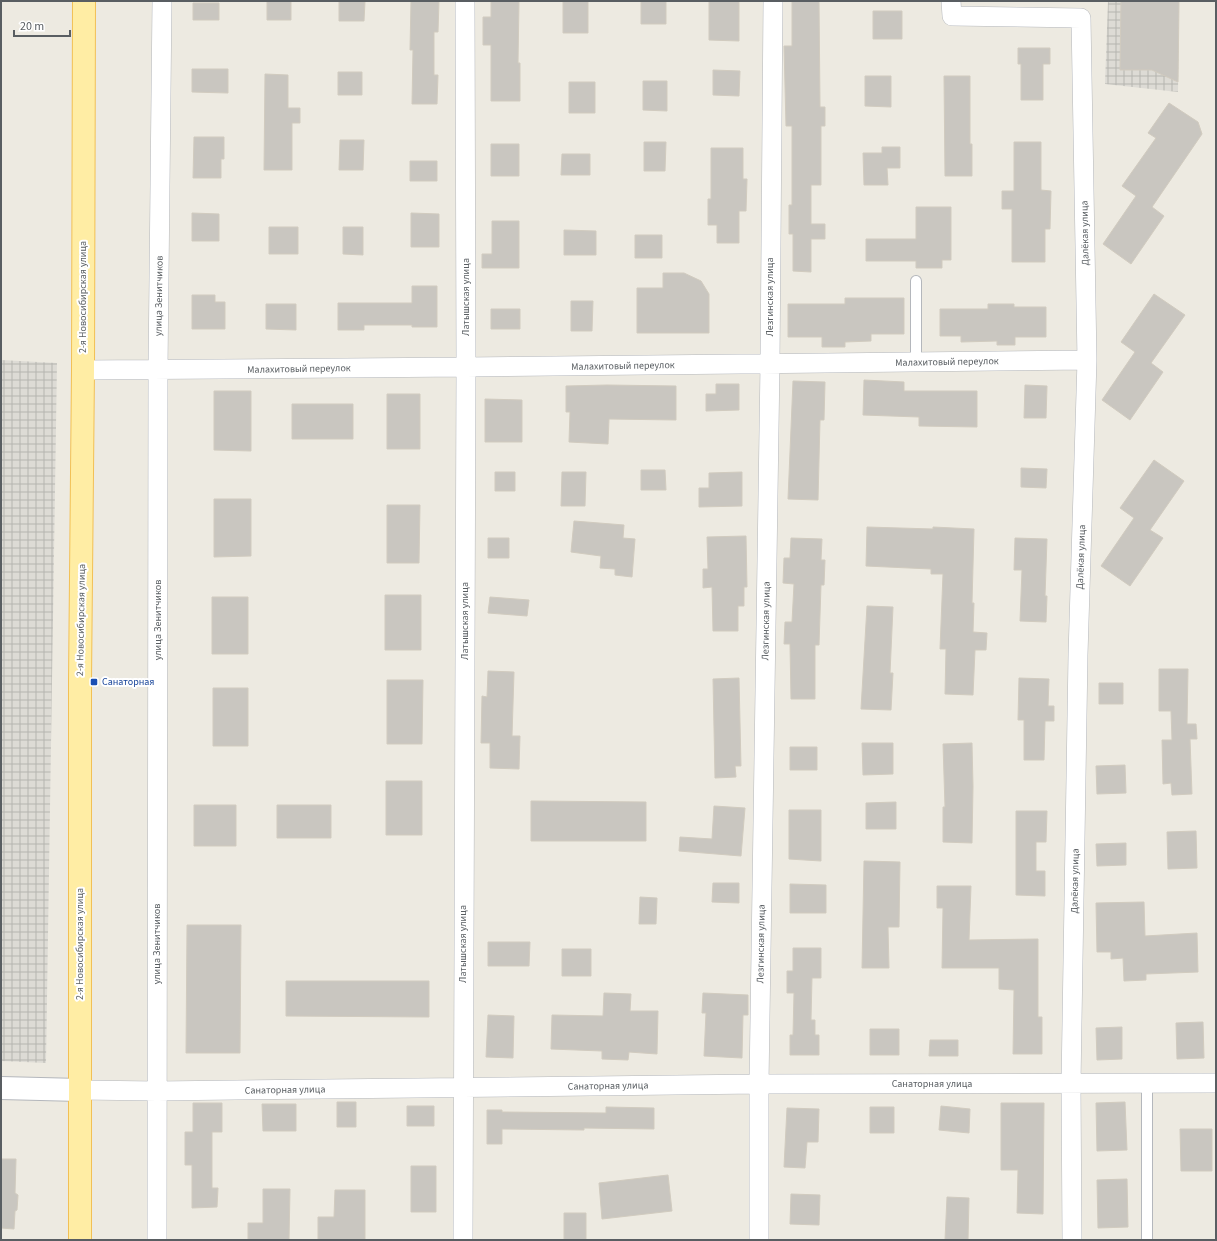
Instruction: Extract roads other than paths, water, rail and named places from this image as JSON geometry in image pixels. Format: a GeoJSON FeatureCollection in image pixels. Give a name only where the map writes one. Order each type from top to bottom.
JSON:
{"type":"FeatureCollection","features":[{"type":"Feature","properties":{"kind":"main road","name":"2-я Новосибирская улица"},"geometry":{"type":"LineString","coordinates":[[80,1240],[80,681],[84,1]]}},
{"type":"Feature","properties":{"kind":"street","name":"улица Зенитчиков"},"geometry":{"type":"LineString","coordinates":[[157,1240],[158,370],[162,1]]}},
{"type":"Feature","properties":{"kind":"street","name":"Латышская улица"},"geometry":{"type":"LineString","coordinates":[[463,1240],[466,367],[465,1]]}},
{"type":"Feature","properties":{"kind":"street","name":"Лезгинская улица"},"geometry":{"type":"LineString","coordinates":[[759,1240],[759,1084],[770,364],[773,1]]}},
{"type":"Feature","properties":{"kind":"street","name":"Далёкая улица"},"geometry":{"type":"LineString","coordinates":[[952,1],[952,16],[1081,18],[1087,360],[1078,655],[1071,1084],[1072,1240]]}},
{"type":"Feature","properties":{"kind":"street","name":"Малахитовый переулок"},"geometry":{"type":"LineString","coordinates":[[83,370],[1087,360]]}},
{"type":"Feature","properties":{"kind":"street","name":"Санаторная улица"},"geometry":{"type":"LineString","coordinates":[[1,1088],[157,1091],[759,1084],[1216,1084]]}},
{"type":"Feature","properties":{"kind":"lane"},"geometry":{"type":"LineString","coordinates":[[916,281],[916,362]]}},
{"type":"Feature","properties":{"kind":"lane"},"geometry":{"type":"LineString","coordinates":[[1147,1084],[1147,1240]]}},
{"type":"Feature","properties":{"kind":"place","name":"Санаторная"},"geometry":{"type":"Point","coordinates":[94,682]}}]}
